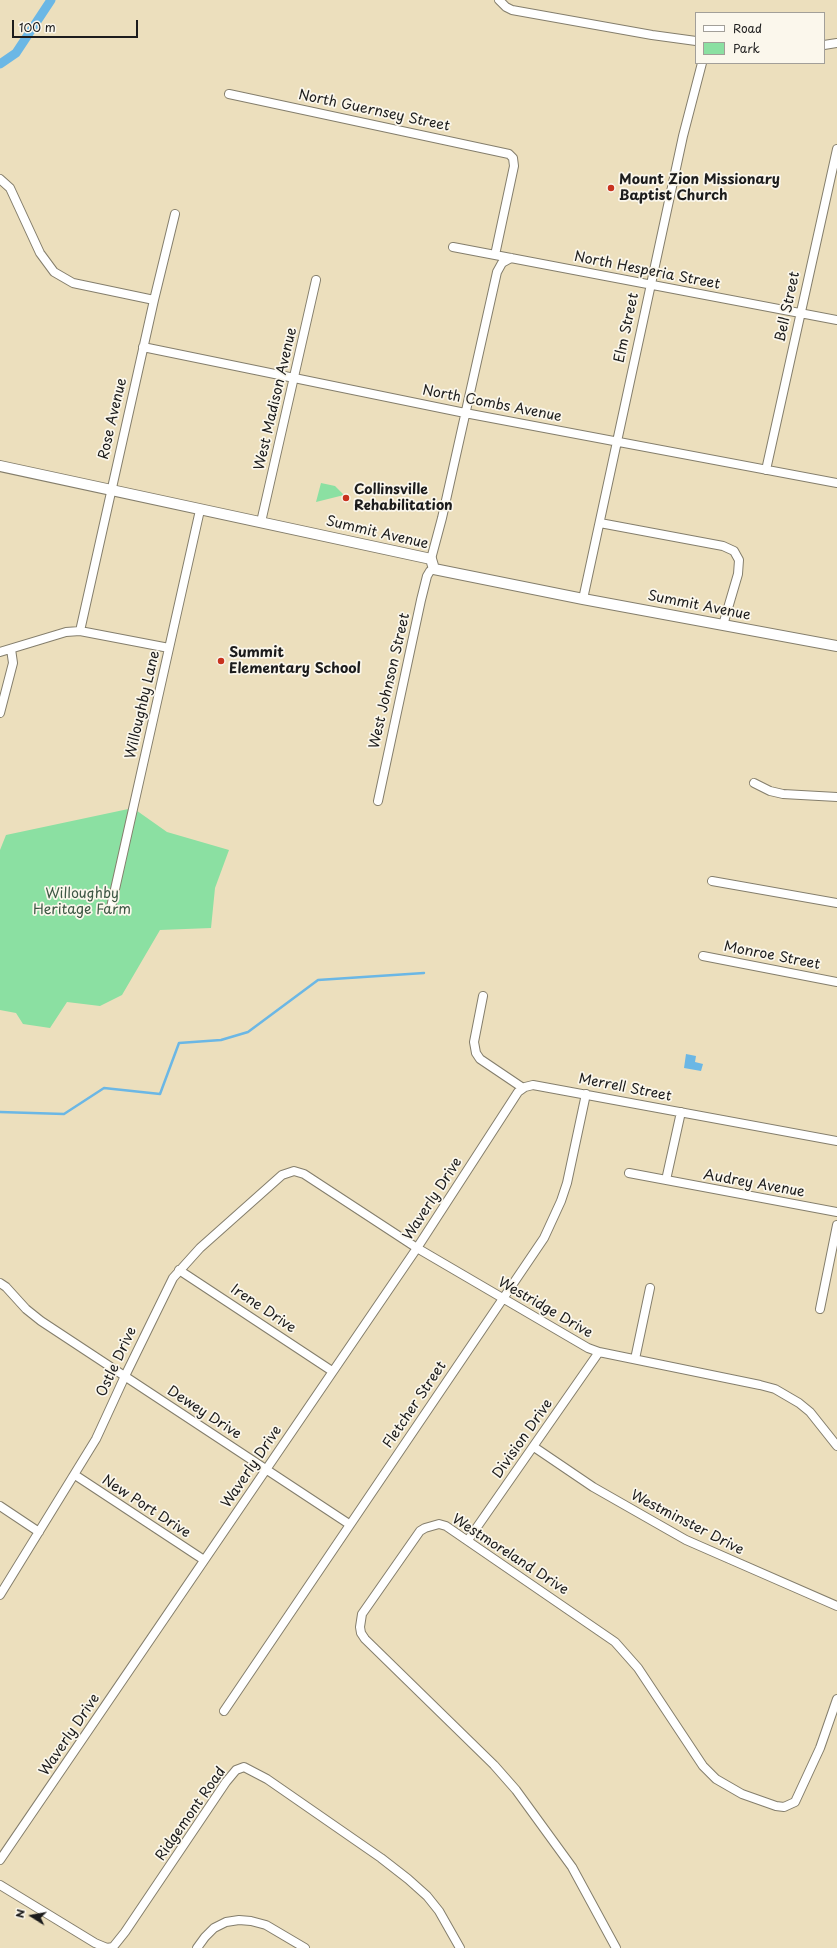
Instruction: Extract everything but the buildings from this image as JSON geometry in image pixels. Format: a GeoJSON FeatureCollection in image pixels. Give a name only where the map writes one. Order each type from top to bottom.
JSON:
{"type":"FeatureCollection","features":[{"type":"Feature","properties":{"kind":"street"},"geometry":{"type":"LineString","coordinates":[[499,0],[506,7],[512,10],[652,35],[695,41]]}},
{"type":"Feature","properties":{"kind":"street"},"geometry":{"type":"LineString","coordinates":[[825,45],[837,42]]}},
{"type":"Feature","properties":{"kind":"street","name":"Elm Street"},"geometry":{"type":"LineString","coordinates":[[582,599],[683,136],[702,64]]}},
{"type":"Feature","properties":{"kind":"street","name":"North Guernsey Street"},"geometry":{"type":"LineString","coordinates":[[229,94],[505,152],[513,158],[514,166],[495,255]]}},
{"type":"Feature","properties":{"kind":"street","name":"Bell Street"},"geometry":{"type":"LineString","coordinates":[[766,470],[837,149]]}},
{"type":"Feature","properties":{"kind":"street"},"geometry":{"type":"LineString","coordinates":[[0,179],[10,188],[40,253],[54,272],[73,283],[154,300]]}},
{"type":"Feature","properties":{"kind":"street","name":"Rose Avenue"},"geometry":{"type":"LineString","coordinates":[[80,631],[154,300],[175,214]]}},
{"type":"Feature","properties":{"kind":"street","name":"North Hesperia Street"},"geometry":{"type":"LineString","coordinates":[[453,247],[837,320]]}},
{"type":"Feature","properties":{"kind":"street","name":"West Johnson Street"},"geometry":{"type":"LineString","coordinates":[[378,801],[421,600],[427,576],[432,564],[497,272],[502,263],[511,258]]}},
{"type":"Feature","properties":{"kind":"street","name":"West Madison Avenue"},"geometry":{"type":"LineString","coordinates":[[261,522],[316,280]]}},
{"type":"Feature","properties":{"kind":"street","name":"North Combs Avenue"},"geometry":{"type":"LineString","coordinates":[[144,346],[466,413],[837,483]]}},
{"type":"Feature","properties":{"kind":"street","name":"Summit Avenue"},"geometry":{"type":"LineString","coordinates":[[0,466],[261,522],[582,599],[837,646]]}},
{"type":"Feature","properties":{"kind":"street","name":"Willoughby Lane"},"geometry":{"type":"LineString","coordinates":[[111,907],[200,510]]}},
{"type":"Feature","properties":{"kind":"street"},"geometry":{"type":"LineString","coordinates":[[600,522],[723,546],[734,551],[739,560],[738,574],[722,625]]}},
{"type":"Feature","properties":{"kind":"street"},"geometry":{"type":"LineString","coordinates":[[0,652],[11,650],[66,632],[80,631],[169,648]]}},
{"type":"Feature","properties":{"kind":"street"},"geometry":{"type":"LineString","coordinates":[[0,712],[13,662],[11,650]]}},
{"type":"Feature","properties":{"kind":"street"},"geometry":{"type":"LineString","coordinates":[[754,783],[770,791],[783,794],[837,797]]}},
{"type":"Feature","properties":{"kind":"street"},"geometry":{"type":"LineString","coordinates":[[712,881],[837,903]]}},
{"type":"Feature","properties":{"kind":"street","name":"Monroe Street"},"geometry":{"type":"LineString","coordinates":[[703,956],[837,982]]}},
{"type":"Feature","properties":{"kind":"street"},"geometry":{"type":"LineString","coordinates":[[483,996],[474,1042],[476,1053],[480,1058],[523,1088]]}},
{"type":"Feature","properties":{"kind":"street","name":"Merrell Street"},"geometry":{"type":"LineString","coordinates":[[523,1088],[533,1084],[837,1141]]}},
{"type":"Feature","properties":{"kind":"street","name":"Waverly Drive"},"geometry":{"type":"LineString","coordinates":[[0,1860],[417,1248],[518,1092],[523,1088]]}},
{"type":"Feature","properties":{"kind":"street","name":"Fletcher Street"},"geometry":{"type":"LineString","coordinates":[[224,1711],[544,1238],[561,1201],[586,1094]]}},
{"type":"Feature","properties":{"kind":"street"},"geometry":{"type":"LineString","coordinates":[[666,1180],[681,1112]]}},
{"type":"Feature","properties":{"kind":"street","name":"Westridge Drive"},"geometry":{"type":"LineString","coordinates":[[294,1171],[298,1171],[317,1182],[417,1248],[581,1345],[599,1352],[760,1384],[799,1403],[810,1412],[837,1446]]}},
{"type":"Feature","properties":{"kind":"street","name":"Ostle Drive"},"geometry":{"type":"LineString","coordinates":[[0,1595],[96,1439],[162,1298],[179,1270],[200,1248],[282,1175],[294,1171]]}},
{"type":"Feature","properties":{"kind":"street","name":"Audrey Avenue"},"geometry":{"type":"LineString","coordinates":[[629,1173],[837,1212]]}},
{"type":"Feature","properties":{"kind":"street"},"geometry":{"type":"LineString","coordinates":[[820,1308],[837,1225]]}},
{"type":"Feature","properties":{"kind":"street","name":"Irene Drive"},"geometry":{"type":"LineString","coordinates":[[179,1270],[332,1371]]}},
{"type":"Feature","properties":{"kind":"street","name":"Dewey Drive"},"geometry":{"type":"LineString","coordinates":[[0,1283],[6,1287],[26,1309],[41,1321],[350,1524]]}},
{"type":"Feature","properties":{"kind":"street"},"geometry":{"type":"LineString","coordinates":[[635,1359],[650,1288]]}},
{"type":"Feature","properties":{"kind":"street","name":"Division Drive"},"geometry":{"type":"LineString","coordinates":[[468,1540],[599,1352]]}},
{"type":"Feature","properties":{"kind":"street","name":"Westminster Drive"},"geometry":{"type":"LineString","coordinates":[[534,1447],[593,1487],[686,1540],[837,1606]]}},
{"type":"Feature","properties":{"kind":"street","name":"New Port Drive"},"geometry":{"type":"LineString","coordinates":[[75,1475],[204,1560]]}},
{"type":"Feature","properties":{"kind":"street"},"geometry":{"type":"LineString","coordinates":[[0,1506],[39,1532]]}},
{"type":"Feature","properties":{"kind":"street","name":"Westmoreland Drive"},"geometry":{"type":"LineString","coordinates":[[616,1948],[572,1868],[516,1790],[494,1766],[365,1639],[361,1633],[360,1627],[362,1614],[420,1531],[439,1524],[446,1526],[615,1642],[638,1668],[700,1763],[716,1779],[742,1794],[776,1806],[784,1807],[795,1802],[814,1763],[834,1715],[837,1699]]}},
{"type":"Feature","properties":{"kind":"street","name":"Ridgemont Road"},"geometry":{"type":"LineString","coordinates":[[0,1885],[95,1944],[107,1948],[112,1947],[125,1932],[226,1782],[236,1770],[244,1767],[253,1770],[381,1858],[408,1879],[427,1896],[439,1911],[460,1948]]}},
{"type":"Feature","properties":{"kind":"street"},"geometry":{"type":"LineString","coordinates":[[197,1948],[214,1928],[226,1922],[238,1920],[252,1921],[266,1925],[306,1948]]}},
{"type":"Feature","properties":{"kind":"green space"},"geometry":{"type":"Polygon","coordinates":[[[321,483],[335,486],[344,495],[316,502],[321,483]]]}},
{"type":"Feature","properties":{"kind":"green space","name":"Willoughby Heritage Farm"},"geometry":{"type":"Polygon","coordinates":[[[133,808],[167,832],[229,850],[215,888],[211,928],[160,930],[122,995],[100,1006],[67,1002],[50,1028],[23,1024],[16,1013],[0,1010],[0,850],[6,835],[133,808]]]}},
{"type":"Feature","properties":{"kind":"water"},"geometry":{"type":"Polygon","coordinates":[[[686,1054],[696,1056],[695,1062],[703,1064],[701,1071],[684,1068],[686,1054]]]}},
{"type":"Feature","properties":{"kind":"waterway"},"geometry":{"type":"LineString","coordinates":[[0,64],[16,53],[51,0]]}},
{"type":"Feature","properties":{"kind":"waterway"},"geometry":{"type":"LineString","coordinates":[[0,1112],[64,1114],[104,1088],[160,1094],[179,1043],[221,1040],[248,1032],[318,980],[424,973]]}},
{"type":"Feature","properties":{"kind":"place","name":"Mount Zion Missionary Baptist Church"},"geometry":{"type":"Point","coordinates":[611,188]}},
{"type":"Feature","properties":{"kind":"place","name":"Collinsville Rehabilitation"},"geometry":{"type":"Point","coordinates":[346,498]}},
{"type":"Feature","properties":{"kind":"place","name":"Summit Elementary School"},"geometry":{"type":"Point","coordinates":[221,661]}}]}
